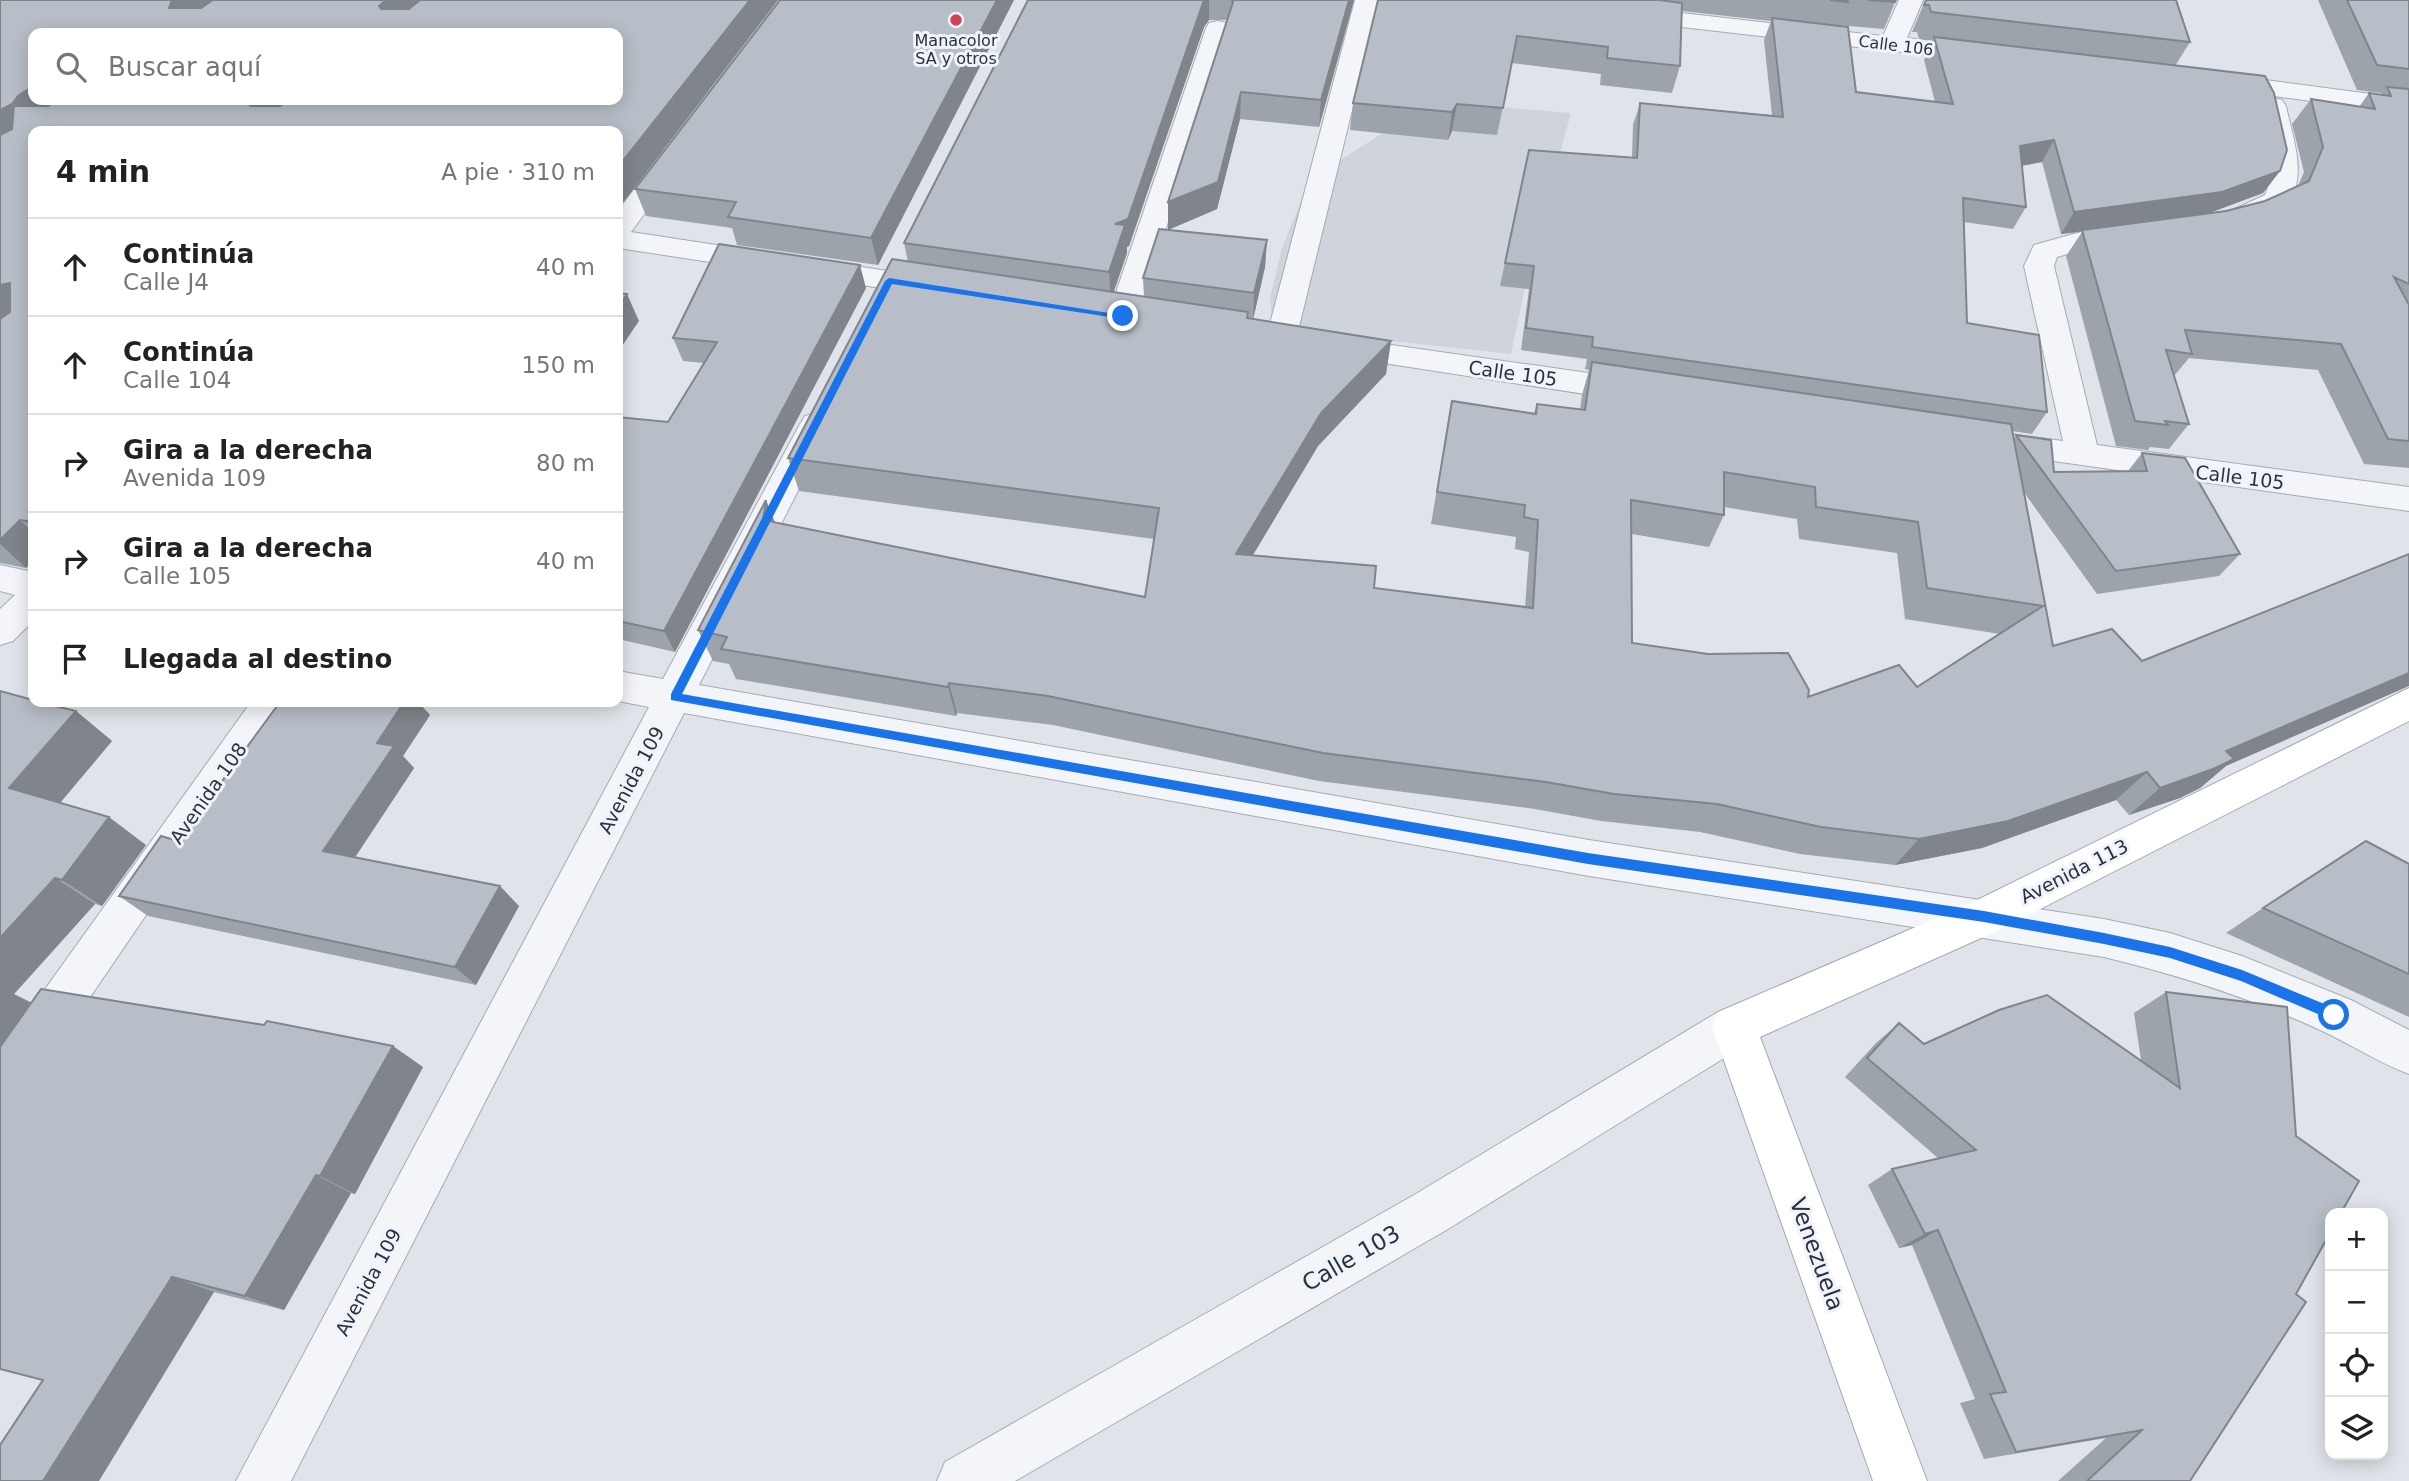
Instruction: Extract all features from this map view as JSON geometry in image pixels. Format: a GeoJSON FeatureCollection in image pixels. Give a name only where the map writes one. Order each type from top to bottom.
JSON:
{"type":"FeatureCollection","features":[{"type":"Feature","properties":{"kind":"main road","name":"Avenida 113"},"geometry":{"type":"LineString","coordinates":[[1734,1027],[1984,917],[2409,703]]}},
{"type":"Feature","properties":{"kind":"main road","name":"Venezuela"},"geometry":{"type":"LineString","coordinates":[[1734,1027],[1900,1481]]}},
{"type":"Feature","properties":{"kind":"street","name":"Calle 105"},"geometry":{"type":"LineString","coordinates":[[1367,0],[1268,337],[1668,396]]}},
{"type":"Feature","properties":{"kind":"street"},"geometry":{"type":"LineString","coordinates":[[1892,44],[1911,0]]}},
{"type":"Feature","properties":{"kind":"street","name":"Calle 106"},"geometry":{"type":"LineString","coordinates":[[1604,11],[1999,57]]}},
{"type":"Feature","properties":{"kind":"street"},"geometry":{"type":"LineString","coordinates":[[1123,316],[1218,28]]}},
{"type":"Feature","properties":{"kind":"street"},"geometry":{"type":"LineString","coordinates":[[2200,80],[2409,107]]}},
{"type":"Feature","properties":{"kind":"street"},"geometry":{"type":"LineString","coordinates":[[2214,225],[2244,217],[2277,200],[2287,173],[2282,141],[2268,88]]}},
{"type":"Feature","properties":{"kind":"street"},"geometry":{"type":"LineString","coordinates":[[623,223],[684,142]]}},
{"type":"Feature","properties":{"kind":"street"},"geometry":{"type":"LineString","coordinates":[[2083,456],[2039,266],[2044,251],[2095,237],[2149,234]]}},
{"type":"Feature","properties":{"kind":"street"},"geometry":{"type":"LineString","coordinates":[[623,240],[958,291]]}},
{"type":"Feature","properties":{"kind":"street"},"geometry":{"type":"LineString","coordinates":[[870,317],[908,244]]}},
{"type":"Feature","properties":{"kind":"street","name":"Avenida 109"},"geometry":{"type":"LineString","coordinates":[[263,1481],[675,697],[832,391]]}},
{"type":"Feature","properties":{"kind":"street","name":"Calle 105"},"geometry":{"type":"LineString","coordinates":[[1972,440],[2409,499]]}},
{"type":"Feature","properties":{"kind":"street"},"geometry":{"type":"LineString","coordinates":[[0,578],[28,583]]}},
{"type":"Feature","properties":{"kind":"street"},"geometry":{"type":"LineString","coordinates":[[0,631],[28,604]]}},
{"type":"Feature","properties":{"kind":"street"},"geometry":{"type":"LineString","coordinates":[[623,687],[1588,858],[1984,917],[2182,957],[2242,976],[2323,1010],[2409,1053]]}},
{"type":"Feature","properties":{"kind":"street","name":"Avenida 108"},"geometry":{"type":"LineString","coordinates":[[0,1090],[268,707]]}},
{"type":"Feature","properties":{"kind":"street","name":"Calle 103"},"geometry":{"type":"LineString","coordinates":[[964,1481],[1431,1212],[1734,1027]]}},
{"type":"Feature","properties":{"kind":"shaded area"},"geometry":{"type":"Polygon","coordinates":[[[1405,99],[1571,113],[1534,246],[1511,354],[1273,328],[1270,298],[1282,248],[1305,191],[1336,163],[1395,125],[1405,99]]]}},
{"type":"Feature","properties":{"kind":"building"},"geometry":{"type":"Polygon","coordinates":[[[0,0],[172,0],[169,8],[201,8],[213,0],[386,0],[379,6],[381,9],[409,9],[420,0],[750,0],[623,161],[623,126],[28,126],[28,521],[20,520],[0,540],[0,319],[10,312],[10,283],[0,285],[0,135],[12,129],[14,106],[623,105],[623,28],[28,28],[28,89],[12,104],[0,110],[0,0]]]}},
{"type":"Feature","properties":{"kind":"building"},"geometry":{"type":"Polygon","coordinates":[[[780,0],[997,0],[871,238],[728,217],[736,202],[635,189],[780,0]]]}},
{"type":"Feature","properties":{"kind":"building"},"geometry":{"type":"Polygon","coordinates":[[[1028,0],[1204,0],[1128,219],[1115,224],[1125,225],[1109,272],[904,243],[1028,0]]]}},
{"type":"Feature","properties":{"kind":"building"},"geometry":{"type":"Polygon","coordinates":[[[1232,0],[1349,0],[1321,100],[1241,92],[1218,182],[1168,202],[1233,2],[1232,0]]]}},
{"type":"Feature","properties":{"kind":"building"},"geometry":{"type":"Polygon","coordinates":[[[1378,0],[1659,0],[1682,3],[1680,66],[1607,58],[1608,47],[1517,36],[1503,108],[1457,104],[1452,112],[1353,103],[1378,0]]]}},
{"type":"Feature","properties":{"kind":"building"},"geometry":{"type":"Polygon","coordinates":[[[1926,0],[2176,0],[2190,42],[1931,12],[1929,5],[1924,5],[1926,0]]]}},
{"type":"Feature","properties":{"kind":"building"},"geometry":{"type":"Polygon","coordinates":[[[2347,0],[2409,0],[2409,69],[2377,65],[2347,0]]]}},
{"type":"Feature","properties":{"kind":"building"},"geometry":{"type":"Polygon","coordinates":[[[1772,18],[1848,27],[1856,92],[1953,104],[1934,37],[2265,76],[2274,93],[2287,150],[2280,171],[2222,192],[2074,212],[2054,140],[2020,146],[2026,207],[1963,198],[1967,323],[2039,335],[2047,412],[1592,347],[1593,337],[1526,328],[1534,266],[1505,263],[1529,150],[1637,158],[1640,103],[1783,117],[1772,18]]]}},
{"type":"Feature","properties":{"kind":"building"},"geometry":{"type":"Polygon","coordinates":[[[2387,87],[2409,89],[2409,284],[2394,277],[2409,305],[2409,441],[2388,439],[2341,344],[2185,330],[2192,354],[2166,350],[2189,424],[2165,421],[2168,425],[2135,421],[2082,230],[2226,211],[2265,201],[2309,181],[2323,147],[2311,99],[2375,109],[2369,93],[2391,96],[2387,87]]]}},
{"type":"Feature","properties":{"kind":"building"},"geometry":{"type":"Polygon","coordinates":[[[1159,229],[1267,240],[1254,293],[1143,278],[1159,229]]]}},
{"type":"Feature","properties":{"kind":"building"},"geometry":{"type":"Polygon","coordinates":[[[719,244],[860,265],[664,631],[623,622],[623,418],[668,422],[717,342],[673,338],[719,244]]]}},
{"type":"Feature","properties":{"kind":"building"},"geometry":{"type":"Polygon","coordinates":[[[892,259],[1248,312],[1247,318],[1391,341],[1321,413],[1236,554],[1376,566],[1374,588],[1533,608],[1538,520],[1524,517],[1525,505],[1437,492],[1452,401],[1536,414],[1537,404],[1585,410],[1592,362],[2011,424],[2053,646],[2112,629],[2142,661],[2409,554],[2409,673],[2226,751],[2234,759],[2160,788],[2147,772],[2008,821],[1919,839],[1821,827],[1717,804],[1614,794],[1546,782],[1323,753],[1048,696],[949,683],[948,687],[721,649],[727,637],[698,630],[766,500],[763,520],[1145,597],[1159,508],[788,458],[892,259]],[[1724,472],[1724,515],[1631,500],[1632,643],[1708,654],[1788,653],[1809,690],[1808,697],[1899,665],[1917,687],[2043,606],[1927,588],[1918,522],[1816,507],[1815,487],[1724,472]]]}},
{"type":"Feature","properties":{"kind":"building"},"geometry":{"type":"Polygon","coordinates":[[[2016,435],[2051,440],[2054,472],[2147,471],[2142,453],[2185,458],[2240,554],[2116,571],[2016,435]]]}},
{"type":"Feature","properties":{"kind":"building"},"geometry":{"type":"Polygon","coordinates":[[[0,691],[28,699],[28,707],[60,707],[76,711],[9,788],[109,817],[62,880],[55,878],[0,938],[0,691]]]}},
{"type":"Feature","properties":{"kind":"building"},"geometry":{"type":"Polygon","coordinates":[[[276,707],[401,707],[377,743],[394,746],[323,851],[500,886],[455,967],[119,896],[161,836],[178,841],[276,707]]]}},
{"type":"Feature","properties":{"kind":"building"},"geometry":{"type":"Polygon","coordinates":[[[2366,841],[2409,864],[2409,974],[2263,908],[2366,841]]]}},
{"type":"Feature","properties":{"kind":"building"},"geometry":{"type":"Polygon","coordinates":[[[41,989],[264,1025],[267,1021],[393,1046],[320,1176],[316,1175],[245,1296],[172,1277],[43,1481],[0,1481],[0,1445],[43,1380],[0,1369],[0,1047],[41,989]]]}},
{"type":"Feature","properties":{"kind":"building"},"geometry":{"type":"Polygon","coordinates":[[[2166,992],[2287,1007],[2296,1136],[2359,1181],[2344,1208],[2325,1208],[2325,1242],[2296,1294],[2306,1302],[2190,1481],[2087,1481],[2142,1430],[2016,1452],[1990,1394],[2006,1392],[1938,1230],[1925,1234],[1892,1169],[1976,1150],[1867,1058],[1899,1023],[1924,1044],[1999,1010],[2047,995],[2180,1088],[2166,992]]]}},
{"type":"Feature","properties":{"kind":"place","name":"Manacolor SA y otros"},"geometry":{"type":"Point","coordinates":[956,20]}},
{"type":"Feature","properties":{"kind":"route"},"geometry":{"type":"LineString","coordinates":[[1123,316],[889,281],[675,697],[1588,858],[1984,917],[2104,939],[2170,953],[2242,976],[2334,1015]]}}]}
